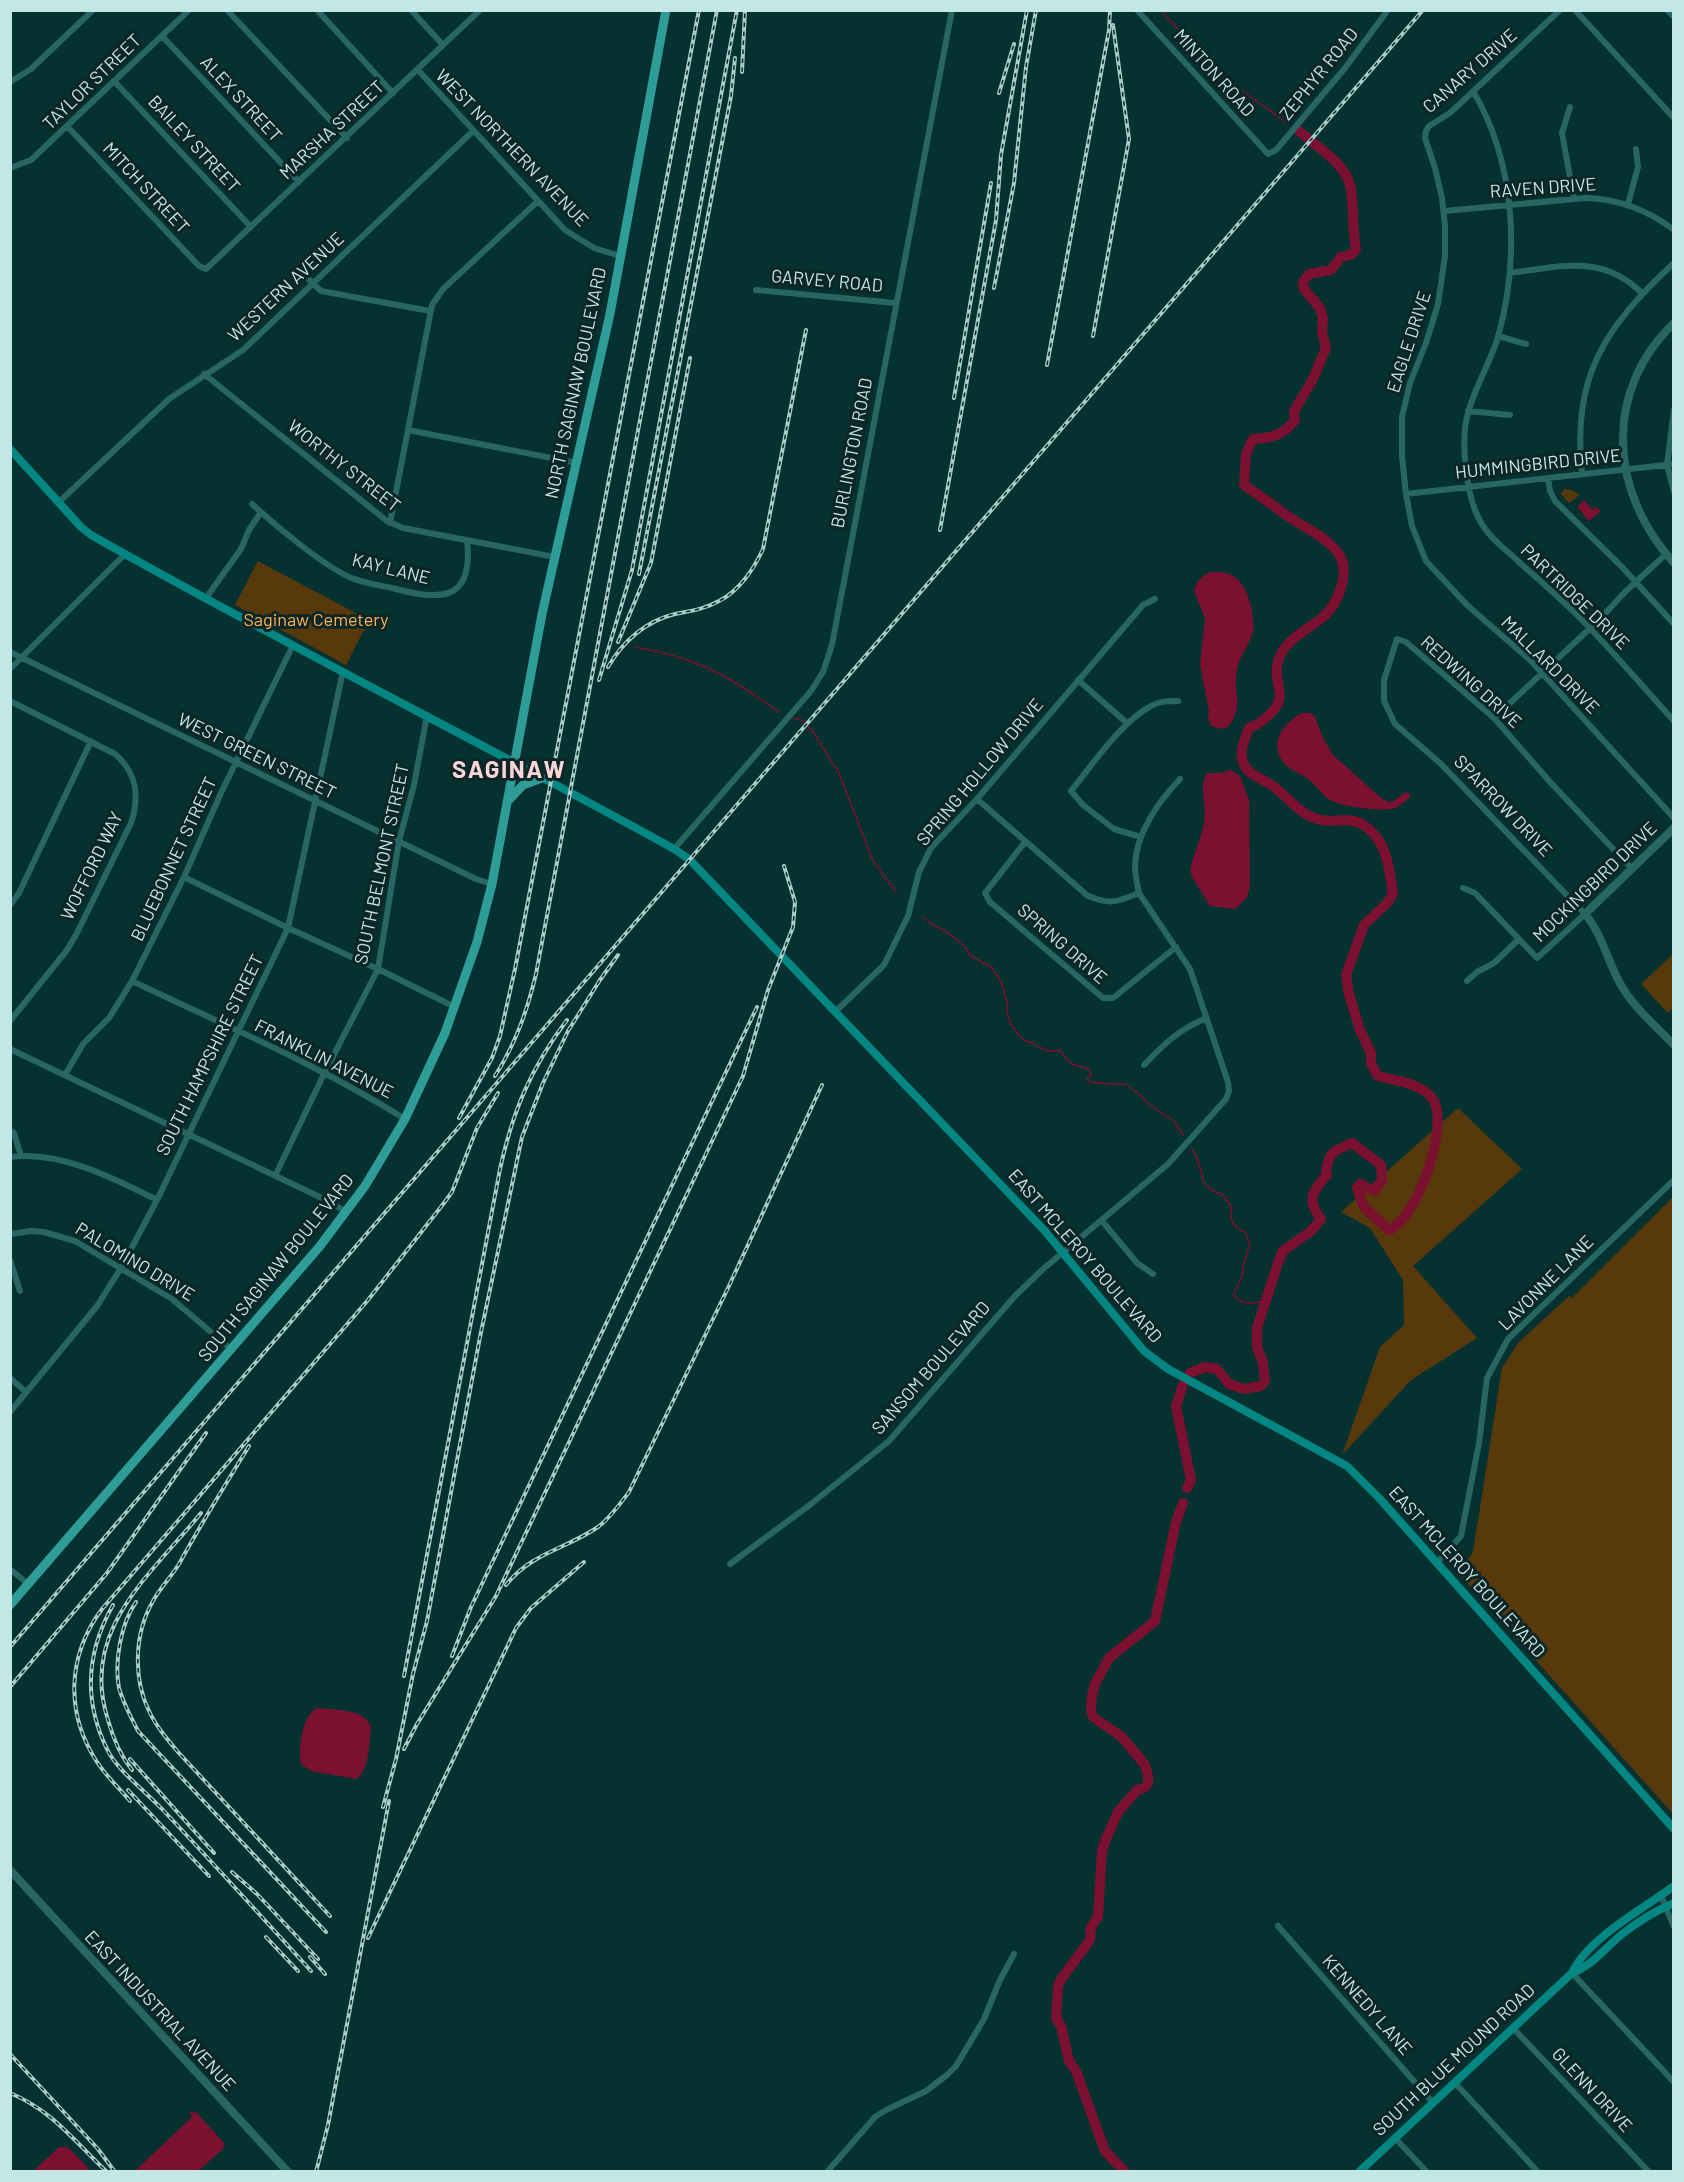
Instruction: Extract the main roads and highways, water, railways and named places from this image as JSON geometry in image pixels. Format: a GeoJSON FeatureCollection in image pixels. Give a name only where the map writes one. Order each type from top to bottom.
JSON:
{"type":"FeatureCollection","features":[{"type":"Feature","properties":{"kind":"main road","name":"NORTH SAGINAW BOULEVARD"},"geometry":{"type":"LineString","coordinates":[[513,761],[620,256],[666,10]]}},
{"type":"Feature","properties":{"kind":"main road","name":"EAST MCLEROY BOULEVARD"},"geometry":{"type":"LineString","coordinates":[[10,449],[81,527],[125,554],[674,849],[698,868],[1064,1252],[1126,1331],[1150,1356],[1168,1369],[1347,1466],[1380,1499],[1674,1829]]}},
{"type":"Feature","properties":{"kind":"main road","name":"SOUTH SAGINAW BOULEVARD"},"geometry":{"type":"LineString","coordinates":[[10,1605],[346,1212],[375,1170],[405,1119],[434,1059],[476,949],[492,884],[513,761]]}},
{"type":"Feature","properties":{"kind":"main road"},"geometry":{"type":"LineString","coordinates":[[507,802],[523,784],[542,778]]}},
{"type":"Feature","properties":{"kind":"main road","name":"SOUTH BLUE MOUND ROAD"},"geometry":{"type":"LineString","coordinates":[[1359,2172],[1572,1973],[1577,1962],[1604,1937],[1673,1886]]}},
{"type":"Feature","properties":{"kind":"main road","name":"SOUTH BLUE MOUND ROAD"},"geometry":{"type":"LineString","coordinates":[[1572,1973],[1584,1969],[1622,1934],[1670,1904]]}},
{"type":"Feature","properties":{"kind":"waterway"},"geometry":{"type":"LineString","coordinates":[[1161,10],[1205,60],[1241,90],[1289,124]]}},
{"type":"Feature","properties":{"kind":"waterway"},"geometry":{"type":"LineString","coordinates":[[1190,1373],[1205,1367],[1217,1369],[1229,1384],[1244,1389],[1261,1386],[1265,1381],[1263,1363],[1257,1347],[1257,1328],[1283,1251],[1311,1231],[1321,1219],[1312,1201],[1315,1191],[1327,1175],[1327,1165],[1333,1153],[1352,1143],[1381,1165],[1382,1180],[1374,1191],[1360,1184],[1357,1188],[1364,1207],[1389,1230],[1400,1222],[1420,1190],[1428,1170],[1437,1128],[1437,1110],[1427,1093],[1407,1083],[1378,1076],[1371,1064],[1371,1053],[1360,1030],[1349,994],[1346,975],[1364,925],[1388,902],[1393,893],[1382,846],[1377,837],[1362,824],[1346,820],[1322,820],[1304,813],[1273,786],[1248,771],[1242,758],[1242,748],[1249,728],[1268,716],[1279,702],[1277,670],[1281,654],[1291,641],[1323,617],[1333,605],[1341,588],[1344,571],[1340,556],[1330,544],[1244,485],[1246,454],[1253,439],[1277,435],[1295,420],[1294,411],[1313,379],[1326,348],[1320,308],[1304,289],[1303,282],[1309,274],[1331,270],[1341,257],[1351,255],[1356,249],[1352,196],[1348,180],[1338,164],[1299,131]]}},
{"type":"Feature","properties":{"kind":"waterway"},"geometry":{"type":"LineString","coordinates":[[635,647],[694,662],[728,678],[779,712]]}},
{"type":"Feature","properties":{"kind":"waterway"},"geometry":{"type":"LineString","coordinates":[[794,718],[804,721],[839,773],[873,861],[896,892]]}},
{"type":"Feature","properties":{"kind":"waterway"},"geometry":{"type":"LineString","coordinates":[[923,917],[950,934],[965,947],[971,956],[991,967],[1001,982],[1008,1005],[1009,1020],[1025,1041],[1044,1050],[1059,1050],[1072,1064],[1089,1069],[1091,1075],[1087,1079],[1090,1082],[1125,1084],[1174,1121],[1183,1135]]}},
{"type":"Feature","properties":{"kind":"waterway"},"geometry":{"type":"LineString","coordinates":[[1192,1149],[1197,1157],[1204,1183],[1211,1190],[1223,1195],[1232,1207],[1232,1222],[1245,1232],[1250,1243],[1243,1266],[1243,1275],[1233,1295],[1244,1302],[1266,1301]]}},
{"type":"Feature","properties":{"kind":"waterway"},"geometry":{"type":"LineString","coordinates":[[1183,1385],[1176,1406],[1191,1480],[1187,1488]]}},
{"type":"Feature","properties":{"kind":"waterway"},"geometry":{"type":"LineString","coordinates":[[1125,2172],[1105,2151],[1076,2071],[1069,2061],[1061,2026],[1056,2018],[1058,1986],[1090,1940],[1091,1927],[1098,1917],[1102,1851],[1106,1839],[1118,1812],[1137,1790],[1144,1788],[1148,1783],[1145,1765],[1122,1737],[1093,1717],[1091,1710],[1095,1684],[1109,1658],[1155,1621],[1176,1522],[1183,1503]]}},
{"type":"Feature","properties":{"kind":"railway"},"geometry":{"type":"LineString","coordinates":[[459,1118],[492,1058],[500,1036],[515,969],[699,10]]}},
{"type":"Feature","properties":{"kind":"railway"},"geometry":{"type":"LineString","coordinates":[[495,1076],[520,1026],[536,974],[717,10]]}},
{"type":"Feature","properties":{"kind":"railway"},"geometry":{"type":"LineString","coordinates":[[599,680],[632,570],[737,10]]}},
{"type":"Feature","properties":{"kind":"railway"},"geometry":{"type":"LineString","coordinates":[[742,72],[745,10]]}},
{"type":"Feature","properties":{"kind":"railway"},"geometry":{"type":"LineString","coordinates":[[940,530],[996,220],[1001,155],[1027,10]]}},
{"type":"Feature","properties":{"kind":"railway"},"geometry":{"type":"LineString","coordinates":[[1026,67],[1036,10]]}},
{"type":"Feature","properties":{"kind":"railway"},"geometry":{"type":"LineString","coordinates":[[1047,365],[1109,30],[1110,10]]}},
{"type":"Feature","properties":{"kind":"railway"},"geometry":{"type":"LineString","coordinates":[[10,1647],[1423,10]]}},
{"type":"Feature","properties":{"kind":"railway"},"geometry":{"type":"LineString","coordinates":[[1093,336],[1129,139],[1113,25]]}},
{"type":"Feature","properties":{"kind":"railway"},"geometry":{"type":"LineString","coordinates":[[999,93],[1014,44]]}},
{"type":"Feature","properties":{"kind":"railway"},"geometry":{"type":"LineString","coordinates":[[639,574],[731,96],[735,58]]}},
{"type":"Feature","properties":{"kind":"railway"},"geometry":{"type":"LineString","coordinates":[[994,288],[1014,183],[1026,67]]}},
{"type":"Feature","properties":{"kind":"railway"},"geometry":{"type":"LineString","coordinates":[[954,398],[991,183]]}},
{"type":"Feature","properties":{"kind":"railway"},"geometry":{"type":"LineString","coordinates":[[608,667],[636,633],[664,617],[703,608],[726,597],[745,579],[755,564],[763,549],[806,330]]}},
{"type":"Feature","properties":{"kind":"railway"},"geometry":{"type":"LineString","coordinates":[[618,642],[651,563],[690,358]]}},
{"type":"Feature","properties":{"kind":"railway"},"geometry":{"type":"LineString","coordinates":[[404,1749],[496,1596],[743,1076],[768,990],[793,927],[795,902],[784,866]]}},
{"type":"Feature","properties":{"kind":"railway"},"geometry":{"type":"LineString","coordinates":[[383,1807],[427,1621],[480,1337],[522,1137],[543,1083],[568,1031],[618,955]]}},
{"type":"Feature","properties":{"kind":"railway"},"geometry":{"type":"LineString","coordinates":[[452,1656],[471,1607],[757,1007]]}},
{"type":"Feature","properties":{"kind":"railway"},"geometry":{"type":"LineString","coordinates":[[404,1676],[505,1148],[517,1109],[533,1073],[567,1020]]}},
{"type":"Feature","properties":{"kind":"railway"},"geometry":{"type":"LineString","coordinates":[[506,1585],[516,1574],[538,1558],[598,1527],[629,1492],[728,1288],[822,1085]]}},
{"type":"Feature","properties":{"kind":"railway"},"geometry":{"type":"LineString","coordinates":[[130,1801],[97,1762],[79,1724],[74,1685],[82,1646],[90,1627],[102,1609],[368,1300],[444,1203],[452,1192],[477,1128],[498,1093]]}},
{"type":"Feature","properties":{"kind":"railway"},"geometry":{"type":"LineString","coordinates":[[10,1687],[107,1573],[206,1433]]}},
{"type":"Feature","properties":{"kind":"railway"},"geometry":{"type":"LineString","coordinates":[[249,1446],[147,1614],[139,1642],[140,1685],[152,1717],[178,1752],[330,1916]]}},
{"type":"Feature","properties":{"kind":"railway"},"geometry":{"type":"LineString","coordinates":[[132,1770],[117,1746],[108,1720],[102,1688],[103,1659],[111,1632],[124,1606],[201,1513]]}},
{"type":"Feature","properties":{"kind":"railway"},"geometry":{"type":"LineString","coordinates":[[368,1938],[516,1628],[531,1608],[584,1562]]}},
{"type":"Feature","properties":{"kind":"railway"},"geometry":{"type":"LineString","coordinates":[[136,1602],[126,1621],[117,1667],[119,1688],[138,1731],[326,1932]]}},
{"type":"Feature","properties":{"kind":"railway"},"geometry":{"type":"LineString","coordinates":[[113,1605],[98,1640],[91,1676],[94,1712],[99,1731],[111,1757],[311,1971]]}},
{"type":"Feature","properties":{"kind":"railway"},"geometry":{"type":"LineString","coordinates":[[130,1759],[214,1853]]}},
{"type":"Feature","properties":{"kind":"railway"},"geometry":{"type":"LineString","coordinates":[[128,1790],[209,1876]]}},
{"type":"Feature","properties":{"kind":"railway"},"geometry":{"type":"LineString","coordinates":[[316,2172],[328,2125],[389,1801]]}},
{"type":"Feature","properties":{"kind":"railway"},"geometry":{"type":"LineString","coordinates":[[232,1872],[257,1894],[318,1959]]}},
{"type":"Feature","properties":{"kind":"railway"},"geometry":{"type":"LineString","coordinates":[[266,1937],[298,1971]]}},
{"type":"Feature","properties":{"kind":"railway"},"geometry":{"type":"LineString","coordinates":[[310,1957],[325,1974]]}},
{"type":"Feature","properties":{"kind":"railway"},"geometry":{"type":"LineString","coordinates":[[10,2054],[98,2149],[115,2172]]}},
{"type":"Feature","properties":{"kind":"railway"},"geometry":{"type":"LineString","coordinates":[[10,2093],[25,2100],[51,2118],[107,2172]]}},
{"type":"Feature","properties":{"kind":"district","name":"SAGINAW"},"geometry":{"type":"Point","coordinates":[509,770]}},
{"type":"Feature","properties":{"kind":"park label","name":"Saginaw Cemetery"},"geometry":{"type":"Point","coordinates":[316,620]}}]}
